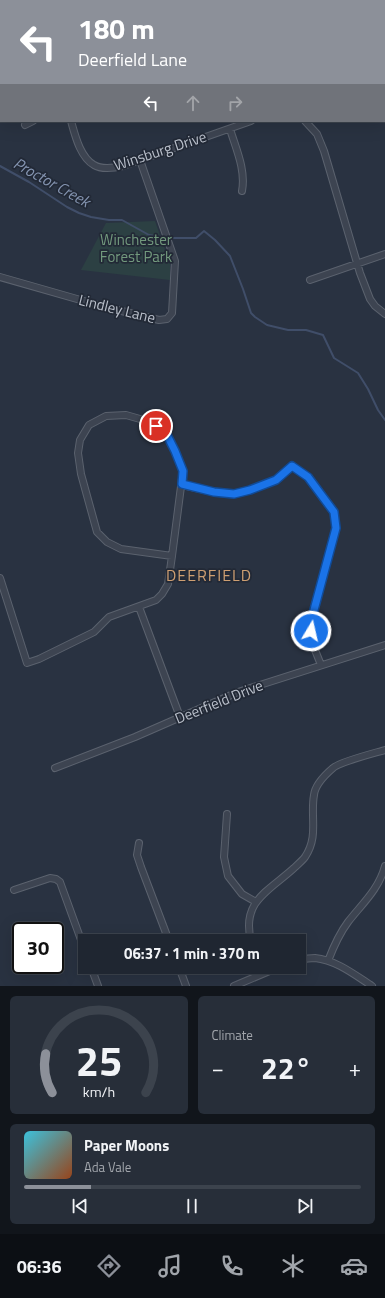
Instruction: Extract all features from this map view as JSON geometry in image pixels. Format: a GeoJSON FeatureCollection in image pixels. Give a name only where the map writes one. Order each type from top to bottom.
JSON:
{"type":"FeatureCollection","features":[{"type":"Feature","properties":{"kind":"street"},"geometry":{"type":"LineString","coordinates":[[25,125],[31,122]]}},
{"type":"Feature","properties":{"kind":"street","name":"Winsburg Drive"},"geometry":{"type":"LineString","coordinates":[[71,122],[76,137],[85,156],[95,166],[108,168],[122,166],[248,122]]}},
{"type":"Feature","properties":{"kind":"street"},"geometry":{"type":"LineString","coordinates":[[305,122],[317,134],[324,151],[357,264],[370,299],[375,306],[385,314]]}},
{"type":"Feature","properties":{"kind":"street"},"geometry":{"type":"LineString","coordinates":[[230,129],[243,171],[244,181],[242,191]]}},
{"type":"Feature","properties":{"kind":"street","name":"Lindley Lane"},"geometry":{"type":"LineString","coordinates":[[0,277],[105,307],[159,320],[167,319],[172,313],[175,261],[140,160]]}},
{"type":"Feature","properties":{"kind":"street"},"geometry":{"type":"LineString","coordinates":[[310,280],[385,254]]}},
{"type":"Feature","properties":{"kind":"street"},"geometry":{"type":"LineString","coordinates":[[0,578],[27,663],[94,632],[109,617],[156,600],[162,594],[168,584],[172,556],[182,484],[183,471],[165,431],[147,421],[126,415],[106,416],[89,425],[80,440],[78,453],[81,474],[97,532],[107,542],[120,549],[172,556]]}},
{"type":"Feature","properties":{"kind":"street"},"geometry":{"type":"LineString","coordinates":[[182,484],[214,492],[234,494],[250,490],[276,480],[292,466],[308,477],[334,512],[336,528],[314,610],[311,631],[321,665]]}},
{"type":"Feature","properties":{"kind":"street"},"geometry":{"type":"LineString","coordinates":[[139,607],[180,717]]}},
{"type":"Feature","properties":{"kind":"street","name":"Deerfield Drive"},"geometry":{"type":"LineString","coordinates":[[55,768],[135,737],[238,692],[385,645]]}},
{"type":"Feature","properties":{"kind":"street"},"geometry":{"type":"LineString","coordinates":[[249,934],[251,910],[261,894],[284,877],[305,858],[313,838],[314,794],[319,783],[334,766],[385,750]]}},
{"type":"Feature","properties":{"kind":"street"},"geometry":{"type":"LineString","coordinates":[[227,814],[224,857],[228,876],[242,894],[256,902]]}},
{"type":"Feature","properties":{"kind":"street"},"geometry":{"type":"LineString","coordinates":[[139,843],[138,855],[141,867],[166,934]]}},
{"type":"Feature","properties":{"kind":"street"},"geometry":{"type":"LineString","coordinates":[[328,961],[336,942],[347,924],[373,892],[385,866]]}},
{"type":"Feature","properties":{"kind":"street"},"geometry":{"type":"LineString","coordinates":[[14,890],[50,878],[56,879],[60,882],[79,934]]}},
{"type":"Feature","properties":{"kind":"street"},"geometry":{"type":"LineString","coordinates":[[306,959],[314,958],[328,961],[341,967],[372,986]]}},
{"type":"Feature","properties":{"kind":"street"},"geometry":{"type":"LineString","coordinates":[[94,974],[98,986]]}},
{"type":"Feature","properties":{"kind":"street"},"geometry":{"type":"LineString","coordinates":[[182,974],[186,986]]}},
{"type":"Feature","properties":{"kind":"street"},"geometry":{"type":"LineString","coordinates":[[234,986],[262,974]]}},
{"type":"Feature","properties":{"kind":"green space","name":"Winchester Forest Park"},"geometry":{"type":"Polygon","coordinates":[[[155,221],[170,264],[170,280],[81,270],[106,223],[155,221]]]}},
{"type":"Feature","properties":{"kind":"waterway","name":"Proctor Creek"},"geometry":{"type":"LineString","coordinates":[[0,166],[79,213],[109,220],[122,220],[149,235],[161,237]]}},
{"type":"Feature","properties":{"kind":"waterway","name":"Proctor Creek"},"geometry":{"type":"LineString","coordinates":[[172,238],[196,238],[204,231],[215,240],[230,256],[251,313],[267,325],[288,330],[306,330],[323,335],[334,358],[358,373],[385,420]]}},
{"type":"Feature","properties":{"kind":"district","name":"DEERFIELD"},"geometry":{"type":"Point","coordinates":[209,575]}},
{"type":"Feature","properties":{"kind":"route"},"geometry":{"type":"LineString","coordinates":[[156,426],[165,431],[175,451],[183,471],[182,484],[214,492],[234,494],[250,490],[276,480],[292,466],[308,477],[326,500],[334,512],[336,528],[314,610],[311,631]]}}]}
